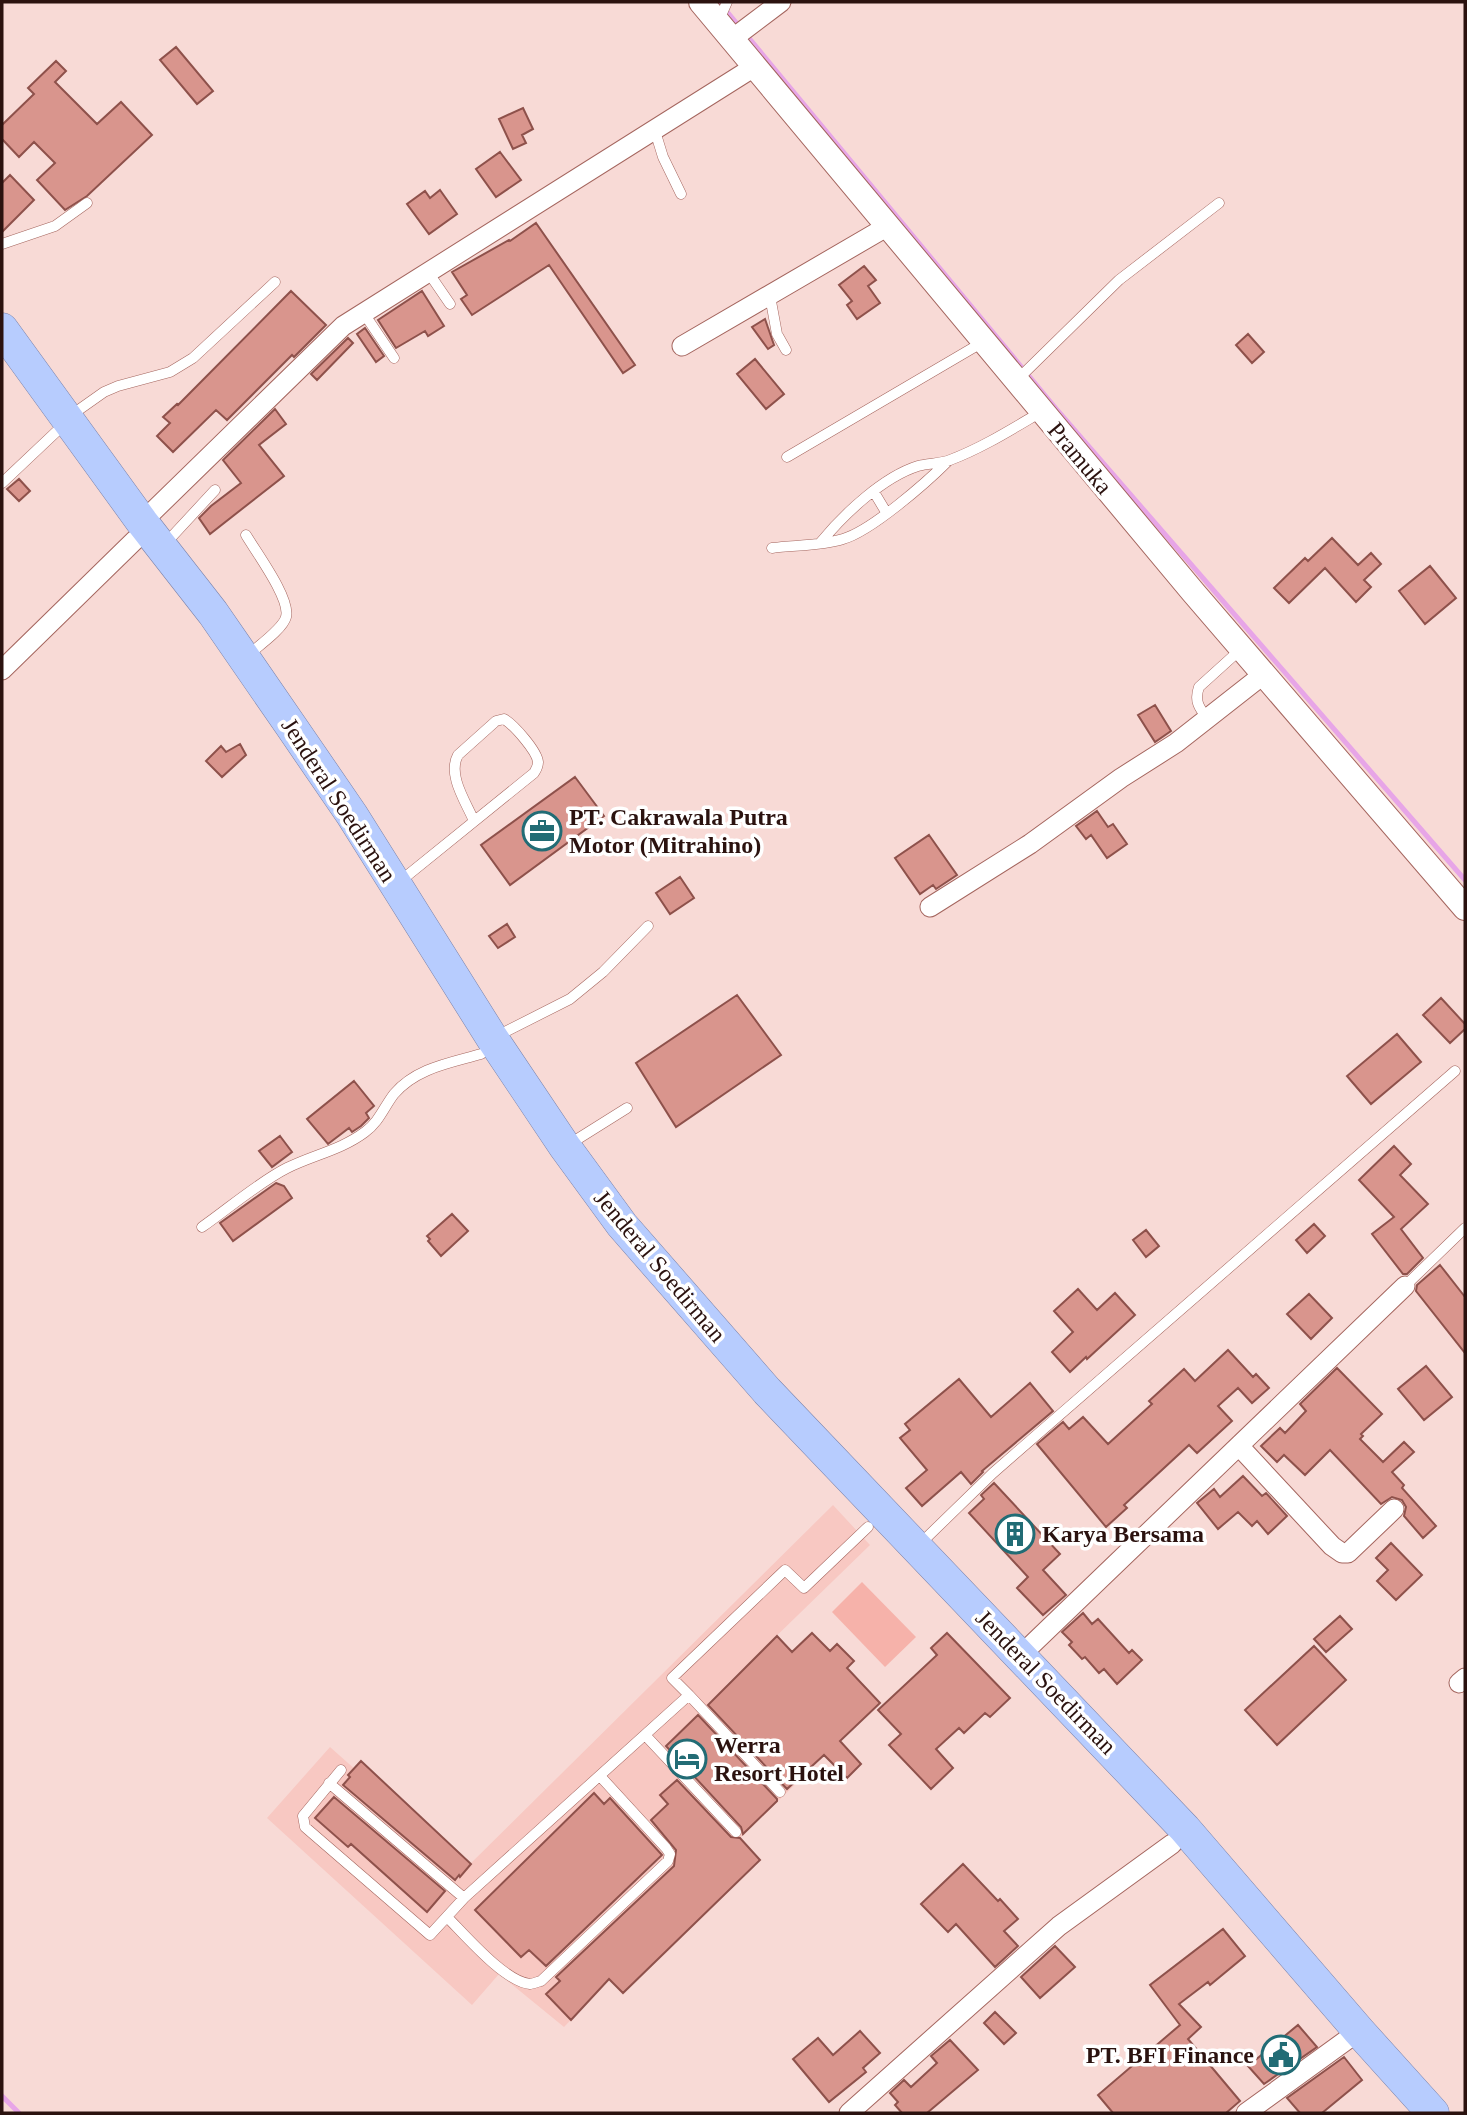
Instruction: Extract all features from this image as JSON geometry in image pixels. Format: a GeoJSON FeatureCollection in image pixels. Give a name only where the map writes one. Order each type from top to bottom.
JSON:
{"type":"FeatureCollection","features":[{"type":"Feature","properties":{"kind":"highway","name":"Jenderal Soedirman"},"geometry":{"type":"LineString","coordinates":[[2,328],[61,425]]}},
{"type":"Feature","properties":{"kind":"highway","name":"Jenderal Soedirman"},"geometry":{"type":"LineString","coordinates":[[2,358],[61,425],[244,658],[352,815],[396,885],[559,1172],[607,1237],[753,1404],[868,1527],[1352,2036],[1433,2113]]}},
{"type":"Feature","properties":{"kind":"highway","name":"Jenderal Soedirman"},"geometry":{"type":"LineString","coordinates":[[146,536],[332,819],[486,1046],[622,1225],[767,1391],[1185,1829],[1352,2036],[1408,2113]]}},
{"type":"Feature","properties":{"kind":"street","name":"Pramuka"},"geometry":{"type":"LineString","coordinates":[[701,2],[726,21],[754,67],[1041,412],[1465,908]]}},
{"type":"Feature","properties":{"kind":"street"},"geometry":{"type":"LineString","coordinates":[[726,21],[781,2]]}},
{"type":"Feature","properties":{"kind":"street"},"geometry":{"type":"LineString","coordinates":[[2,670],[146,536],[330,337],[363,312],[754,67]]}},
{"type":"Feature","properties":{"kind":"street"},"geometry":{"type":"LineString","coordinates":[[682,346],[888,226]]}},
{"type":"Feature","properties":{"kind":"street"},"geometry":{"type":"LineString","coordinates":[[930,907],[1030,844],[1208,719],[1264,674]]}},
{"type":"Feature","properties":{"kind":"street"},"geometry":{"type":"LineString","coordinates":[[1021,1656],[1405,1286]]}},
{"type":"Feature","properties":{"kind":"street"},"geometry":{"type":"LineString","coordinates":[[1238,1446],[1332,1546],[1342,1553],[1348,1553],[1394,1509]]}},
{"type":"Feature","properties":{"kind":"street"},"geometry":{"type":"LineString","coordinates":[[849,2113],[1059,1926],[1172,1844]]}},
{"type":"Feature","properties":{"kind":"street"},"geometry":{"type":"LineString","coordinates":[[1246,2113],[1352,2036]]}},
{"type":"Feature","properties":{"kind":"lane"},"geometry":{"type":"LineString","coordinates":[[655,131],[663,157],[681,194]]}},
{"type":"Feature","properties":{"kind":"lane"},"geometry":{"type":"LineString","coordinates":[[2,244],[55,226],[87,203]]}},
{"type":"Feature","properties":{"kind":"lane"},"geometry":{"type":"LineString","coordinates":[[1016,381],[1119,280],[1219,203]]}},
{"type":"Feature","properties":{"kind":"lane"},"geometry":{"type":"LineString","coordinates":[[428,272],[450,304]]}},
{"type":"Feature","properties":{"kind":"lane"},"geometry":{"type":"LineString","coordinates":[[2,483],[61,425],[104,392],[170,372],[193,358],[275,282]]}},
{"type":"Feature","properties":{"kind":"lane"},"geometry":{"type":"LineString","coordinates":[[770,296],[777,334],[786,350]]}},
{"type":"Feature","properties":{"kind":"lane"},"geometry":{"type":"LineString","coordinates":[[363,312],[394,358]]}},
{"type":"Feature","properties":{"kind":"lane"},"geometry":{"type":"LineString","coordinates":[[787,457],[983,341]]}},
{"type":"Feature","properties":{"kind":"lane"},"geometry":{"type":"LineString","coordinates":[[821,542],[839,520],[902,473],[919,466],[948,461],[992,441],[1041,412]]}},
{"type":"Feature","properties":{"kind":"lane"},"geometry":{"type":"LineString","coordinates":[[772,548],[844,539],[924,485],[948,461]]}},
{"type":"Feature","properties":{"kind":"lane"},"geometry":{"type":"LineString","coordinates":[[146,536],[215,490]]}},
{"type":"Feature","properties":{"kind":"lane"},"geometry":{"type":"LineString","coordinates":[[874,492],[887,512]]}},
{"type":"Feature","properties":{"kind":"lane"},"geometry":{"type":"LineString","coordinates":[[244,658],[280,627],[286,617],[285,601],[246,534]]}},
{"type":"Feature","properties":{"kind":"lane"},"geometry":{"type":"LineString","coordinates":[[1208,719],[1198,707],[1196,695],[1199,687],[1241,648]]}},
{"type":"Feature","properties":{"kind":"lane"},"geometry":{"type":"LineString","coordinates":[[396,885],[534,773],[538,758],[513,724],[504,719],[496,721],[458,755],[454,762],[456,778],[474,821]]}},
{"type":"Feature","properties":{"kind":"lane"},"geometry":{"type":"LineString","coordinates":[[202,1227],[285,1169],[330,1152],[366,1132],[378,1120],[392,1096],[405,1082],[419,1073],[486,1046],[570,999],[603,972],[648,926]]}},
{"type":"Feature","properties":{"kind":"lane"},"geometry":{"type":"LineString","coordinates":[[918,1547],[993,1472],[1455,1071]]}},
{"type":"Feature","properties":{"kind":"lane"},"geometry":{"type":"LineString","coordinates":[[565,1147],[627,1108]]}},
{"type":"Feature","properties":{"kind":"lane"},"geometry":{"type":"LineString","coordinates":[[1405,1286],[1465,1228]]}},
{"type":"Feature","properties":{"kind":"lane"},"geometry":{"type":"LineString","coordinates":[[780,1792],[672,1678],[785,1570],[804,1588],[868,1527]]}},
{"type":"Feature","properties":{"kind":"lane"},"geometry":{"type":"LineString","coordinates":[[341,1770],[303,1816],[305,1827],[430,1935],[464,1898],[689,1695]]}},
{"type":"Feature","properties":{"kind":"lane"},"geometry":{"type":"LineString","coordinates":[[646,1736],[736,1832]]}},
{"type":"Feature","properties":{"kind":"lane"},"geometry":{"type":"LineString","coordinates":[[447,1917],[495,1965],[518,1980],[531,1984],[541,1981],[668,1861],[670,1854],[600,1776]]}},
{"type":"Feature","properties":{"kind":"lane"},"geometry":{"type":"LineString","coordinates":[[329,1783],[464,1898]]}},
{"type":"Feature","properties":{"kind":"shaded area","name":"Werra Resort Hotel"},"geometry":{"type":"Polygon","coordinates":[[[833,1505],[870,1545],[726,1685],[809,1771],[593,1981],[601,1989],[564,2027],[499,1974],[472,2005],[267,1818],[330,1747],[466,1868],[833,1505]]]}},
{"type":"Feature","properties":{"kind":"shaded area"},"geometry":{"type":"Polygon","coordinates":[[[862,1582],[916,1637],[885,1667],[832,1612],[862,1582]]]}},
{"type":"Feature","properties":{"kind":"building"},"geometry":{"type":"Polygon","coordinates":[[[176,47],[213,91],[197,104],[160,60],[176,47]]]}},
{"type":"Feature","properties":{"kind":"building"},"geometry":{"type":"Polygon","coordinates":[[[56,61],[66,71],[55,82],[97,124],[121,102],[152,135],[87,196],[65,210],[37,180],[55,163],[34,142],[19,157],[2,139],[2,125],[34,94],[28,88],[56,61]]]}},
{"type":"Feature","properties":{"kind":"building"},"geometry":{"type":"Polygon","coordinates":[[[523,108],[533,129],[522,135],[526,143],[513,149],[499,119],[523,108]]]}},
{"type":"Feature","properties":{"kind":"building"},"geometry":{"type":"Polygon","coordinates":[[[500,152],[521,180],[496,197],[476,169],[500,152]]]}},
{"type":"Feature","properties":{"kind":"building"},"geometry":{"type":"Polygon","coordinates":[[[10,175],[34,200],[2,232],[2,183],[10,175]]]}},
{"type":"Feature","properties":{"kind":"building"},"geometry":{"type":"Polygon","coordinates":[[[440,190],[457,214],[429,234],[407,204],[425,191],[430,198],[440,190]]]}},
{"type":"Feature","properties":{"kind":"building"},"geometry":{"type":"Polygon","coordinates":[[[536,223],[635,365],[623,373],[549,265],[472,315],[461,299],[467,295],[452,272],[510,241],[536,223]]]}},
{"type":"Feature","properties":{"kind":"building"},"geometry":{"type":"Polygon","coordinates":[[[864,266],[876,280],[868,286],[880,303],[857,319],[847,305],[852,301],[839,285],[864,266]]]}},
{"type":"Feature","properties":{"kind":"building"},"geometry":{"type":"Polygon","coordinates":[[[291,291],[326,325],[227,420],[216,410],[173,452],[157,436],[170,423],[163,417],[291,291]]]}},
{"type":"Feature","properties":{"kind":"building"},"geometry":{"type":"Polygon","coordinates":[[[422,291],[444,326],[428,336],[425,331],[396,348],[378,320],[422,291]]]}},
{"type":"Feature","properties":{"kind":"building"},"geometry":{"type":"Polygon","coordinates":[[[765,319],[774,345],[768,349],[752,327],[765,319]]]}},
{"type":"Feature","properties":{"kind":"building"},"geometry":{"type":"Polygon","coordinates":[[[365,328],[384,356],[376,362],[357,334],[365,328]]]}},
{"type":"Feature","properties":{"kind":"building"},"geometry":{"type":"Polygon","coordinates":[[[1248,334],[1264,352],[1252,363],[1236,345],[1248,334]]]}},
{"type":"Feature","properties":{"kind":"building"},"geometry":{"type":"Polygon","coordinates":[[[348,338],[353,343],[317,380],[311,374],[348,338]]]}},
{"type":"Feature","properties":{"kind":"building"},"geometry":{"type":"Polygon","coordinates":[[[755,359],[784,394],[766,409],[737,374],[755,359]]]}},
{"type":"Feature","properties":{"kind":"building"},"geometry":{"type":"Polygon","coordinates":[[[275,409],[286,424],[259,445],[284,476],[210,534],[199,518],[241,483],[223,460],[275,409]]]}},
{"type":"Feature","properties":{"kind":"building"},"geometry":{"type":"Polygon","coordinates":[[[19,479],[30,491],[19,501],[7,489],[19,479]]]}},
{"type":"Feature","properties":{"kind":"building"},"geometry":{"type":"Polygon","coordinates":[[[1332,538],[1358,565],[1371,553],[1381,564],[1364,580],[1371,587],[1356,602],[1325,568],[1289,603],[1274,588],[1305,558],[1308,561],[1332,538]]]}},
{"type":"Feature","properties":{"kind":"building"},"geometry":{"type":"Polygon","coordinates":[[[1430,566],[1456,598],[1425,624],[1399,591],[1430,566]]]}},
{"type":"Feature","properties":{"kind":"building"},"geometry":{"type":"Polygon","coordinates":[[[1155,705],[1171,731],[1155,742],[1138,715],[1155,705]]]}},
{"type":"Feature","properties":{"kind":"building"},"geometry":{"type":"Polygon","coordinates":[[[240,744],[246,755],[222,777],[206,761],[221,746],[226,752],[240,744]]]}},
{"type":"Feature","properties":{"kind":"building","name":"PT. Cakrawala Putra Motor (Mitrahino)"},"geometry":{"type":"Polygon","coordinates":[[[575,777],[604,816],[510,885],[481,845],[575,777]]]}},
{"type":"Feature","properties":{"kind":"building"},"geometry":{"type":"Polygon","coordinates":[[[1097,811],[1108,827],[1113,824],[1127,844],[1107,858],[1091,835],[1086,839],[1076,826],[1097,811]]]}},
{"type":"Feature","properties":{"kind":"building"},"geometry":{"type":"Polygon","coordinates":[[[929,835],[957,875],[936,889],[933,885],[920,894],[895,858],[929,835]]]}},
{"type":"Feature","properties":{"kind":"building"},"geometry":{"type":"Polygon","coordinates":[[[680,877],[694,898],[670,914],[656,893],[680,877]]]}},
{"type":"Feature","properties":{"kind":"building"},"geometry":{"type":"Polygon","coordinates":[[[507,924],[515,937],[498,948],[489,936],[507,924]]]}},
{"type":"Feature","properties":{"kind":"building"},"geometry":{"type":"Polygon","coordinates":[[[737,995],[781,1055],[676,1127],[636,1063],[737,995]]]}},
{"type":"Feature","properties":{"kind":"building"},"geometry":{"type":"Polygon","coordinates":[[[1441,998],[1465,1024],[1465,1029],[1450,1043],[1423,1015],[1441,998]]]}},
{"type":"Feature","properties":{"kind":"building"},"geometry":{"type":"Polygon","coordinates":[[[1397,1034],[1421,1062],[1371,1104],[1347,1076],[1397,1034]]]}},
{"type":"Feature","properties":{"kind":"building"},"geometry":{"type":"Polygon","coordinates":[[[354,1081],[374,1106],[366,1113],[369,1118],[361,1126],[352,1132],[349,1128],[328,1144],[307,1119],[354,1081]]]}},
{"type":"Feature","properties":{"kind":"building"},"geometry":{"type":"Polygon","coordinates":[[[280,1136],[292,1152],[272,1167],[259,1151],[280,1136]]]}},
{"type":"Feature","properties":{"kind":"building"},"geometry":{"type":"Polygon","coordinates":[[[1394,1146],[1411,1164],[1400,1175],[1428,1204],[1401,1229],[1423,1258],[1407,1274],[1403,1274],[1372,1234],[1394,1217],[1359,1180],[1394,1146]]]}},
{"type":"Feature","properties":{"kind":"building"},"geometry":{"type":"Polygon","coordinates":[[[276,1183],[284,1186],[292,1198],[233,1241],[220,1223],[276,1183]]]}},
{"type":"Feature","properties":{"kind":"building"},"geometry":{"type":"Polygon","coordinates":[[[452,1214],[468,1231],[441,1256],[427,1236],[452,1214]]]}},
{"type":"Feature","properties":{"kind":"building"},"geometry":{"type":"Polygon","coordinates":[[[1314,1224],[1325,1236],[1307,1253],[1296,1240],[1314,1224]]]}},
{"type":"Feature","properties":{"kind":"building"},"geometry":{"type":"Polygon","coordinates":[[[1146,1230],[1159,1246],[1146,1257],[1133,1240],[1146,1230]]]}},
{"type":"Feature","properties":{"kind":"building"},"geometry":{"type":"Polygon","coordinates":[[[1440,1265],[1465,1297],[1465,1353],[1416,1291],[1417,1285],[1440,1265]]]}},
{"type":"Feature","properties":{"kind":"building"},"geometry":{"type":"Polygon","coordinates":[[[1078,1289],[1097,1310],[1115,1293],[1135,1315],[1070,1372],[1052,1352],[1073,1332],[1054,1311],[1078,1289]]]}},
{"type":"Feature","properties":{"kind":"building"},"geometry":{"type":"Polygon","coordinates":[[[1309,1294],[1332,1318],[1311,1339],[1287,1314],[1309,1294]]]}},
{"type":"Feature","properties":{"kind":"building"},"geometry":{"type":"Polygon","coordinates":[[[1228,1350],[1253,1377],[1256,1374],[1269,1388],[1252,1403],[1238,1388],[1218,1406],[1232,1421],[1197,1453],[1189,1445],[1124,1505],[1127,1508],[1106,1527],[1037,1444],[1063,1422],[1069,1429],[1083,1417],[1108,1444],[1152,1404],[1149,1401],[1184,1369],[1195,1381],[1228,1350]]]}},
{"type":"Feature","properties":{"kind":"building"},"geometry":{"type":"Polygon","coordinates":[[[1426,1366],[1452,1397],[1424,1420],[1398,1389],[1426,1366]]]}},
{"type":"Feature","properties":{"kind":"building"},"geometry":{"type":"Polygon","coordinates":[[[1337,1368],[1382,1414],[1361,1434],[1363,1436],[1360,1439],[1383,1462],[1404,1442],[1414,1452],[1392,1472],[1404,1485],[1402,1488],[1436,1526],[1423,1538],[1404,1516],[1406,1507],[1402,1500],[1392,1497],[1381,1504],[1330,1450],[1305,1475],[1284,1455],[1277,1462],[1261,1446],[1280,1428],[1285,1433],[1306,1411],[1300,1404],[1337,1368]]]}},
{"type":"Feature","properties":{"kind":"building"},"geometry":{"type":"Polygon","coordinates":[[[959,1379],[991,1417],[1030,1383],[1053,1411],[982,1471],[971,1484],[961,1472],[922,1506],[906,1488],[927,1470],[900,1438],[910,1430],[905,1424],[959,1379]]]}},
{"type":"Feature","properties":{"kind":"building"},"geometry":{"type":"Polygon","coordinates":[[[1243,1476],[1262,1496],[1266,1493],[1287,1516],[1268,1534],[1257,1521],[1252,1526],[1238,1512],[1218,1529],[1197,1503],[1214,1489],[1220,1497],[1243,1476]]]}},
{"type":"Feature","properties":{"kind":"building","name":"Karya Bersama"},"geometry":{"type":"Polygon","coordinates":[[[994,1483],[1060,1554],[1043,1570],[1066,1595],[1043,1615],[1017,1588],[1028,1577],[969,1513],[984,1499],[981,1495],[994,1483]]]}},
{"type":"Feature","properties":{"kind":"building"},"geometry":{"type":"Polygon","coordinates":[[[1391,1543],[1422,1575],[1396,1600],[1377,1581],[1388,1570],[1376,1558],[1391,1543]]]}},
{"type":"Feature","properties":{"kind":"building"},"geometry":{"type":"Polygon","coordinates":[[[1083,1613],[1092,1624],[1098,1619],[1129,1653],[1132,1650],[1142,1660],[1117,1684],[1104,1669],[1099,1673],[1085,1657],[1082,1659],[1069,1645],[1072,1642],[1062,1632],[1083,1613]]]}},
{"type":"Feature","properties":{"kind":"building"},"geometry":{"type":"Polygon","coordinates":[[[1340,1616],[1352,1629],[1326,1652],[1314,1639],[1340,1616]]]}},
{"type":"Feature","properties":{"kind":"building"},"geometry":{"type":"Polygon","coordinates":[[[812,1633],[830,1651],[837,1644],[854,1661],[847,1668],[880,1703],[840,1741],[861,1764],[847,1778],[824,1755],[787,1789],[708,1705],[777,1636],[792,1652],[812,1633]]]}},
{"type":"Feature","properties":{"kind":"building"},"geometry":{"type":"Polygon","coordinates":[[[947,1633],[1010,1698],[990,1717],[985,1713],[964,1733],[959,1728],[936,1749],[953,1768],[931,1789],[889,1745],[901,1734],[878,1710],[937,1655],[931,1648],[947,1633]]]}},
{"type":"Feature","properties":{"kind":"building"},"geometry":{"type":"Polygon","coordinates":[[[1314,1646],[1346,1680],[1277,1745],[1245,1710],[1314,1646]]]}},
{"type":"Feature","properties":{"kind":"building"},"geometry":{"type":"Polygon","coordinates":[[[698,1715],[777,1799],[743,1834],[741,1827],[666,1746],[698,1715]]]}},
{"type":"Feature","properties":{"kind":"building"},"geometry":{"type":"Polygon","coordinates":[[[361,1761],[471,1864],[460,1877],[459,1875],[455,1880],[343,1785],[361,1761]]]}},
{"type":"Feature","properties":{"kind":"building"},"geometry":{"type":"Polygon","coordinates":[[[677,1780],[731,1837],[740,1838],[760,1860],[623,1993],[609,1979],[571,2020],[546,1994],[560,1981],[556,1977],[674,1866],[676,1850],[651,1820],[668,1804],[660,1795],[677,1780]]]}},
{"type":"Feature","properties":{"kind":"building"},"geometry":{"type":"Polygon","coordinates":[[[594,1793],[604,1804],[610,1798],[662,1855],[546,1966],[529,1950],[521,1957],[475,1910],[594,1793]]]}},
{"type":"Feature","properties":{"kind":"building"},"geometry":{"type":"Polygon","coordinates":[[[334,1797],[445,1891],[427,1912],[351,1844],[348,1847],[315,1818],[334,1797]]]}},
{"type":"Feature","properties":{"kind":"building"},"geometry":{"type":"Polygon","coordinates":[[[963,1864],[1018,1919],[1004,1931],[1018,1946],[995,1967],[956,1924],[948,1932],[921,1904],[963,1864]]]}},
{"type":"Feature","properties":{"kind":"building"},"geometry":{"type":"Polygon","coordinates":[[[1223,1929],[1245,1956],[1210,1985],[1208,1982],[1179,2004],[1201,2027],[1188,2039],[1240,2101],[1226,2113],[1113,2113],[1098,2095],[1180,2025],[1150,1985],[1223,1929]]]}},
{"type":"Feature","properties":{"kind":"building"},"geometry":{"type":"Polygon","coordinates":[[[1055,1946],[1075,1967],[1040,1998],[1021,1977],[1055,1946]]]}},
{"type":"Feature","properties":{"kind":"building"},"geometry":{"type":"Polygon","coordinates":[[[995,2012],[1016,2033],[1004,2044],[984,2023],[995,2012]]]}},
{"type":"Feature","properties":{"kind":"building","name":"PT. BFI Finance"},"geometry":{"type":"Polygon","coordinates":[[[1298,2025],[1317,2047],[1264,2084],[1248,2066],[1298,2025]]]}},
{"type":"Feature","properties":{"kind":"building"},"geometry":{"type":"Polygon","coordinates":[[[860,2031],[880,2053],[863,2068],[866,2072],[829,2102],[793,2059],[818,2038],[833,2055],[860,2031]]]}},
{"type":"Feature","properties":{"kind":"building"},"geometry":{"type":"Polygon","coordinates":[[[950,2040],[978,2070],[927,2113],[902,2113],[895,2105],[898,2102],[890,2093],[904,2080],[911,2087],[937,2063],[931,2056],[950,2040]]]}},
{"type":"Feature","properties":{"kind":"building"},"geometry":{"type":"Polygon","coordinates":[[[1344,2057],[1362,2080],[1322,2113],[1300,2113],[1287,2098],[1344,2057]]]}},
{"type":"Feature","properties":{"kind":"waterway"},"geometry":{"type":"LineString","coordinates":[[719,2],[1058,411],[1465,880]]}},
{"type":"Feature","properties":{"kind":"waterway"},"geometry":{"type":"LineString","coordinates":[[2,2096],[19,2113]]}},
{"type":"Feature","properties":{"kind":"place","name":"PT. Cakrawala Putra Motor (Mitrahino)"},"geometry":{"type":"Point","coordinates":[542,831]}},
{"type":"Feature","properties":{"kind":"place","name":"Karya Bersama"},"geometry":{"type":"Point","coordinates":[1015,1534]}},
{"type":"Feature","properties":{"kind":"place","name":"Werra Resort Hotel"},"geometry":{"type":"Point","coordinates":[687,1759]}},
{"type":"Feature","properties":{"kind":"place","name":"PT. BFI Finance"},"geometry":{"type":"Point","coordinates":[1281,2055]}}]}
